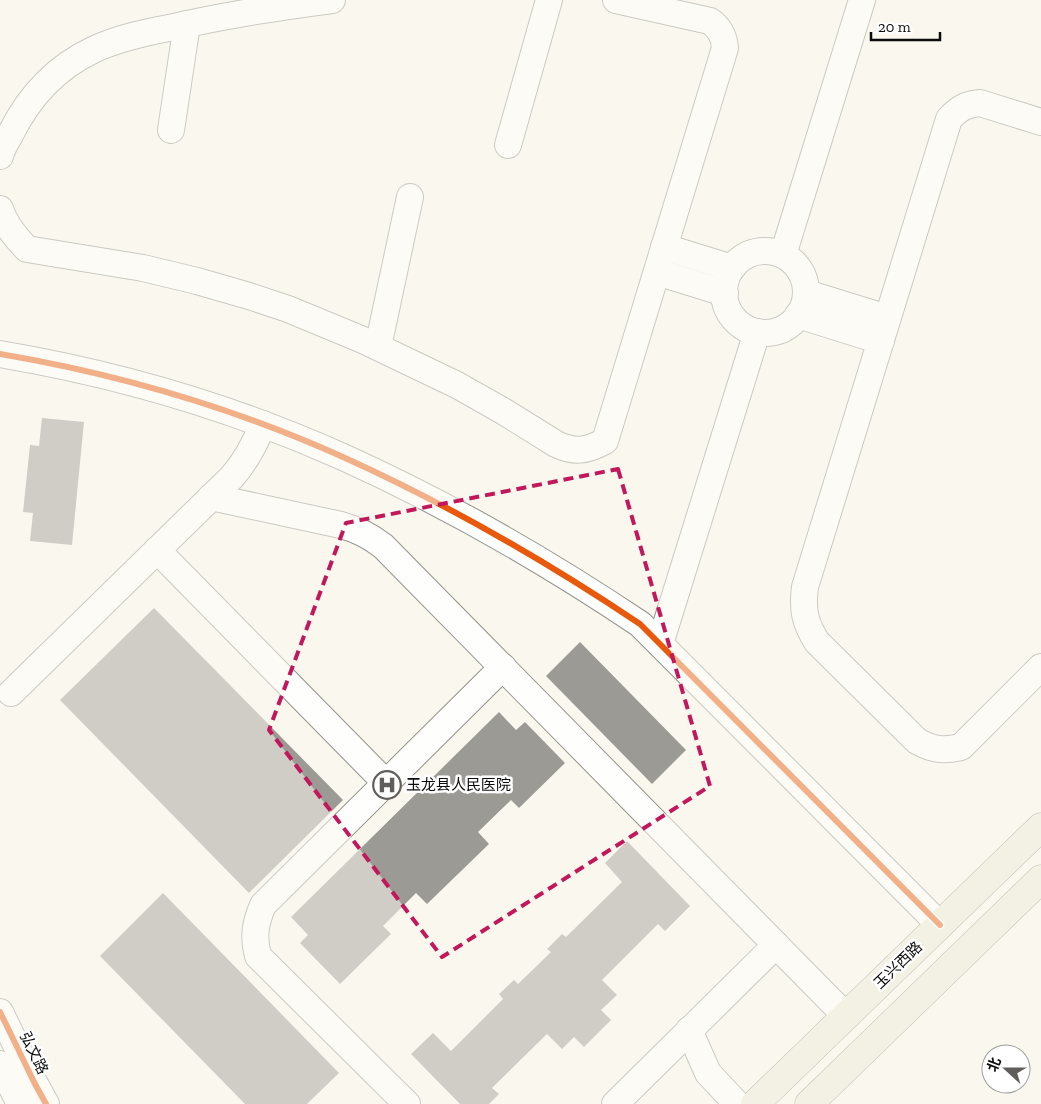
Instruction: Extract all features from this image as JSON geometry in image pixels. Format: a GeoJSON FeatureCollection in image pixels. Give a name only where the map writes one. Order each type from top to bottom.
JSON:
{"type":"FeatureCollection","features":[{"type":"Feature","properties":{"kind":"main road","name":"玉兴西路"},"geometry":{"type":"LineString","coordinates":[[755,1104],[1041,827]]}},
{"type":"Feature","properties":{"kind":"main road"},"geometry":{"type":"LineString","coordinates":[[809,1104],[1041,879]]}},
{"type":"Feature","properties":{"kind":"street"},"geometry":{"type":"LineString","coordinates":[[0,156],[18,118],[31,99],[60,70],[85,54],[112,42],[213,18],[332,0]]}},
{"type":"Feature","properties":{"kind":"street"},"geometry":{"type":"LineString","coordinates":[[508,145],[549,0]]}},
{"type":"Feature","properties":{"kind":"street"},"geometry":{"type":"LineString","coordinates":[[0,209],[7,226],[16,239],[27,249],[143,268],[197,281],[288,309],[378,347],[457,385],[565,449],[586,450],[605,441],[725,48],[721,32],[710,21],[616,0]]}},
{"type":"Feature","properties":{"kind":"street"},"geometry":{"type":"LineString","coordinates":[[783,255],[862,0]]}},
{"type":"Feature","properties":{"kind":"street"},"geometry":{"type":"LineString","coordinates":[[171,130],[187,24]]}},
{"type":"Feature","properties":{"kind":"street"},"geometry":{"type":"LineString","coordinates":[[1041,122],[980,103],[961,107],[949,119],[805,587],[804,599],[807,623],[817,642],[917,741],[939,750],[961,748],[1041,667]]}},
{"type":"Feature","properties":{"kind":"street"},"geometry":{"type":"LineString","coordinates":[[378,347],[410,198]]}},
{"type":"Feature","properties":{"kind":"street"},"geometry":{"type":"LineString","coordinates":[[664,247],[732,268]]}},
{"type":"Feature","properties":{"kind":"street"},"geometry":{"type":"LineString","coordinates":[[761,251],[772,251],[793,261],[805,282],[802,304],[790,324],[780,330],[757,332],[736,320],[730,311],[725,293],[727,278],[732,268],[750,254],[761,251]]}},
{"type":"Feature","properties":{"kind":"street"},"geometry":{"type":"LineString","coordinates":[[657,272],[725,293]]}},
{"type":"Feature","properties":{"kind":"street"},"geometry":{"type":"LineString","coordinates":[[802,304],[884,330]]}},
{"type":"Feature","properties":{"kind":"street"},"geometry":{"type":"LineString","coordinates":[[660,644],[757,332]]}},
{"type":"Feature","properties":{"kind":"street"},"geometry":{"type":"LineString","coordinates":[[0,354],[131,382],[263,424],[343,457],[404,486],[525,551],[583,586],[640,624],[940,925]]}},
{"type":"Feature","properties":{"kind":"street"},"geometry":{"type":"LineString","coordinates":[[11,692],[240,468],[256,442],[263,424]]}},
{"type":"Feature","properties":{"kind":"street"},"geometry":{"type":"LineString","coordinates":[[211,497],[353,528],[383,546],[846,1016]]}},
{"type":"Feature","properties":{"kind":"street"},"geometry":{"type":"LineString","coordinates":[[157,550],[386,783]]}},
{"type":"Feature","properties":{"kind":"street"},"geometry":{"type":"LineString","coordinates":[[406,1104],[258,956],[255,944],[257,918],[263,905],[503,667]]}},
{"type":"Feature","properties":{"kind":"street"},"geometry":{"type":"LineString","coordinates":[[615,1104],[776,945]]}},
{"type":"Feature","properties":{"kind":"street","name":"弘文路"},"geometry":{"type":"LineString","coordinates":[[0,1012],[46,1104]]}},
{"type":"Feature","properties":{"kind":"street"},"geometry":{"type":"LineString","coordinates":[[689,1030],[708,1074],[738,1104]]}},
{"type":"Feature","properties":{"kind":"street"},"geometry":{"type":"LineString","coordinates":[[0,1064],[20,1104]]}},
{"type":"Feature","properties":{"kind":"highlighted area"},"geometry":{"type":"Polygon","coordinates":[[[618,469],[710,786],[442,957],[269,730],[346,523],[618,469]]]}},
{"type":"Feature","properties":{"kind":"building"},"geometry":{"type":"Polygon","coordinates":[[[42,418],[84,422],[72,545],[30,541],[33,513],[23,512],[30,445],[39,446],[42,418]]]}},
{"type":"Feature","properties":{"kind":"building"},"geometry":{"type":"Polygon","coordinates":[[[154,608],[343,800],[249,893],[60,700],[154,608]]]}},
{"type":"Feature","properties":{"kind":"building"},"geometry":{"type":"Polygon","coordinates":[[[580,642],[686,750],[652,784],[546,676],[580,642]]]}},
{"type":"Feature","properties":{"kind":"building"},"geometry":{"type":"Polygon","coordinates":[[[499,712],[516,730],[525,722],[565,763],[519,808],[511,800],[478,832],[489,844],[427,904],[416,893],[383,926],[391,934],[340,984],[300,943],[308,935],[291,917],[499,712]]]}},
{"type":"Feature","properties":{"kind":"building"},"geometry":{"type":"Polygon","coordinates":[[[627,841],[690,906],[665,931],[658,924],[602,980],[617,995],[601,1010],[611,1020],[584,1047],[574,1037],[562,1049],[547,1034],[492,1088],[499,1094],[489,1104],[460,1104],[411,1054],[433,1033],[451,1051],[503,999],[499,994],[514,980],[518,984],[551,952],[547,949],[562,934],[566,937],[622,882],[605,863],[627,841]]]}},
{"type":"Feature","properties":{"kind":"building"},"geometry":{"type":"Polygon","coordinates":[[[163,893],[339,1073],[307,1104],[245,1104],[100,956],[163,893]]]}},
{"type":"Feature","properties":{"kind":"cycle path"},"geometry":{"type":"LineString","coordinates":[[0,354],[132,382],[218,408],[302,439],[420,494],[495,534],[569,578],[640,624],[940,925]]}},
{"type":"Feature","properties":{"kind":"cycle path"},"geometry":{"type":"LineString","coordinates":[[0,1012],[46,1104]]}},
{"type":"Feature","properties":{"kind":"place","name":"玉龙县人民医院"},"geometry":{"type":"Point","coordinates":[387,785]}}]}
